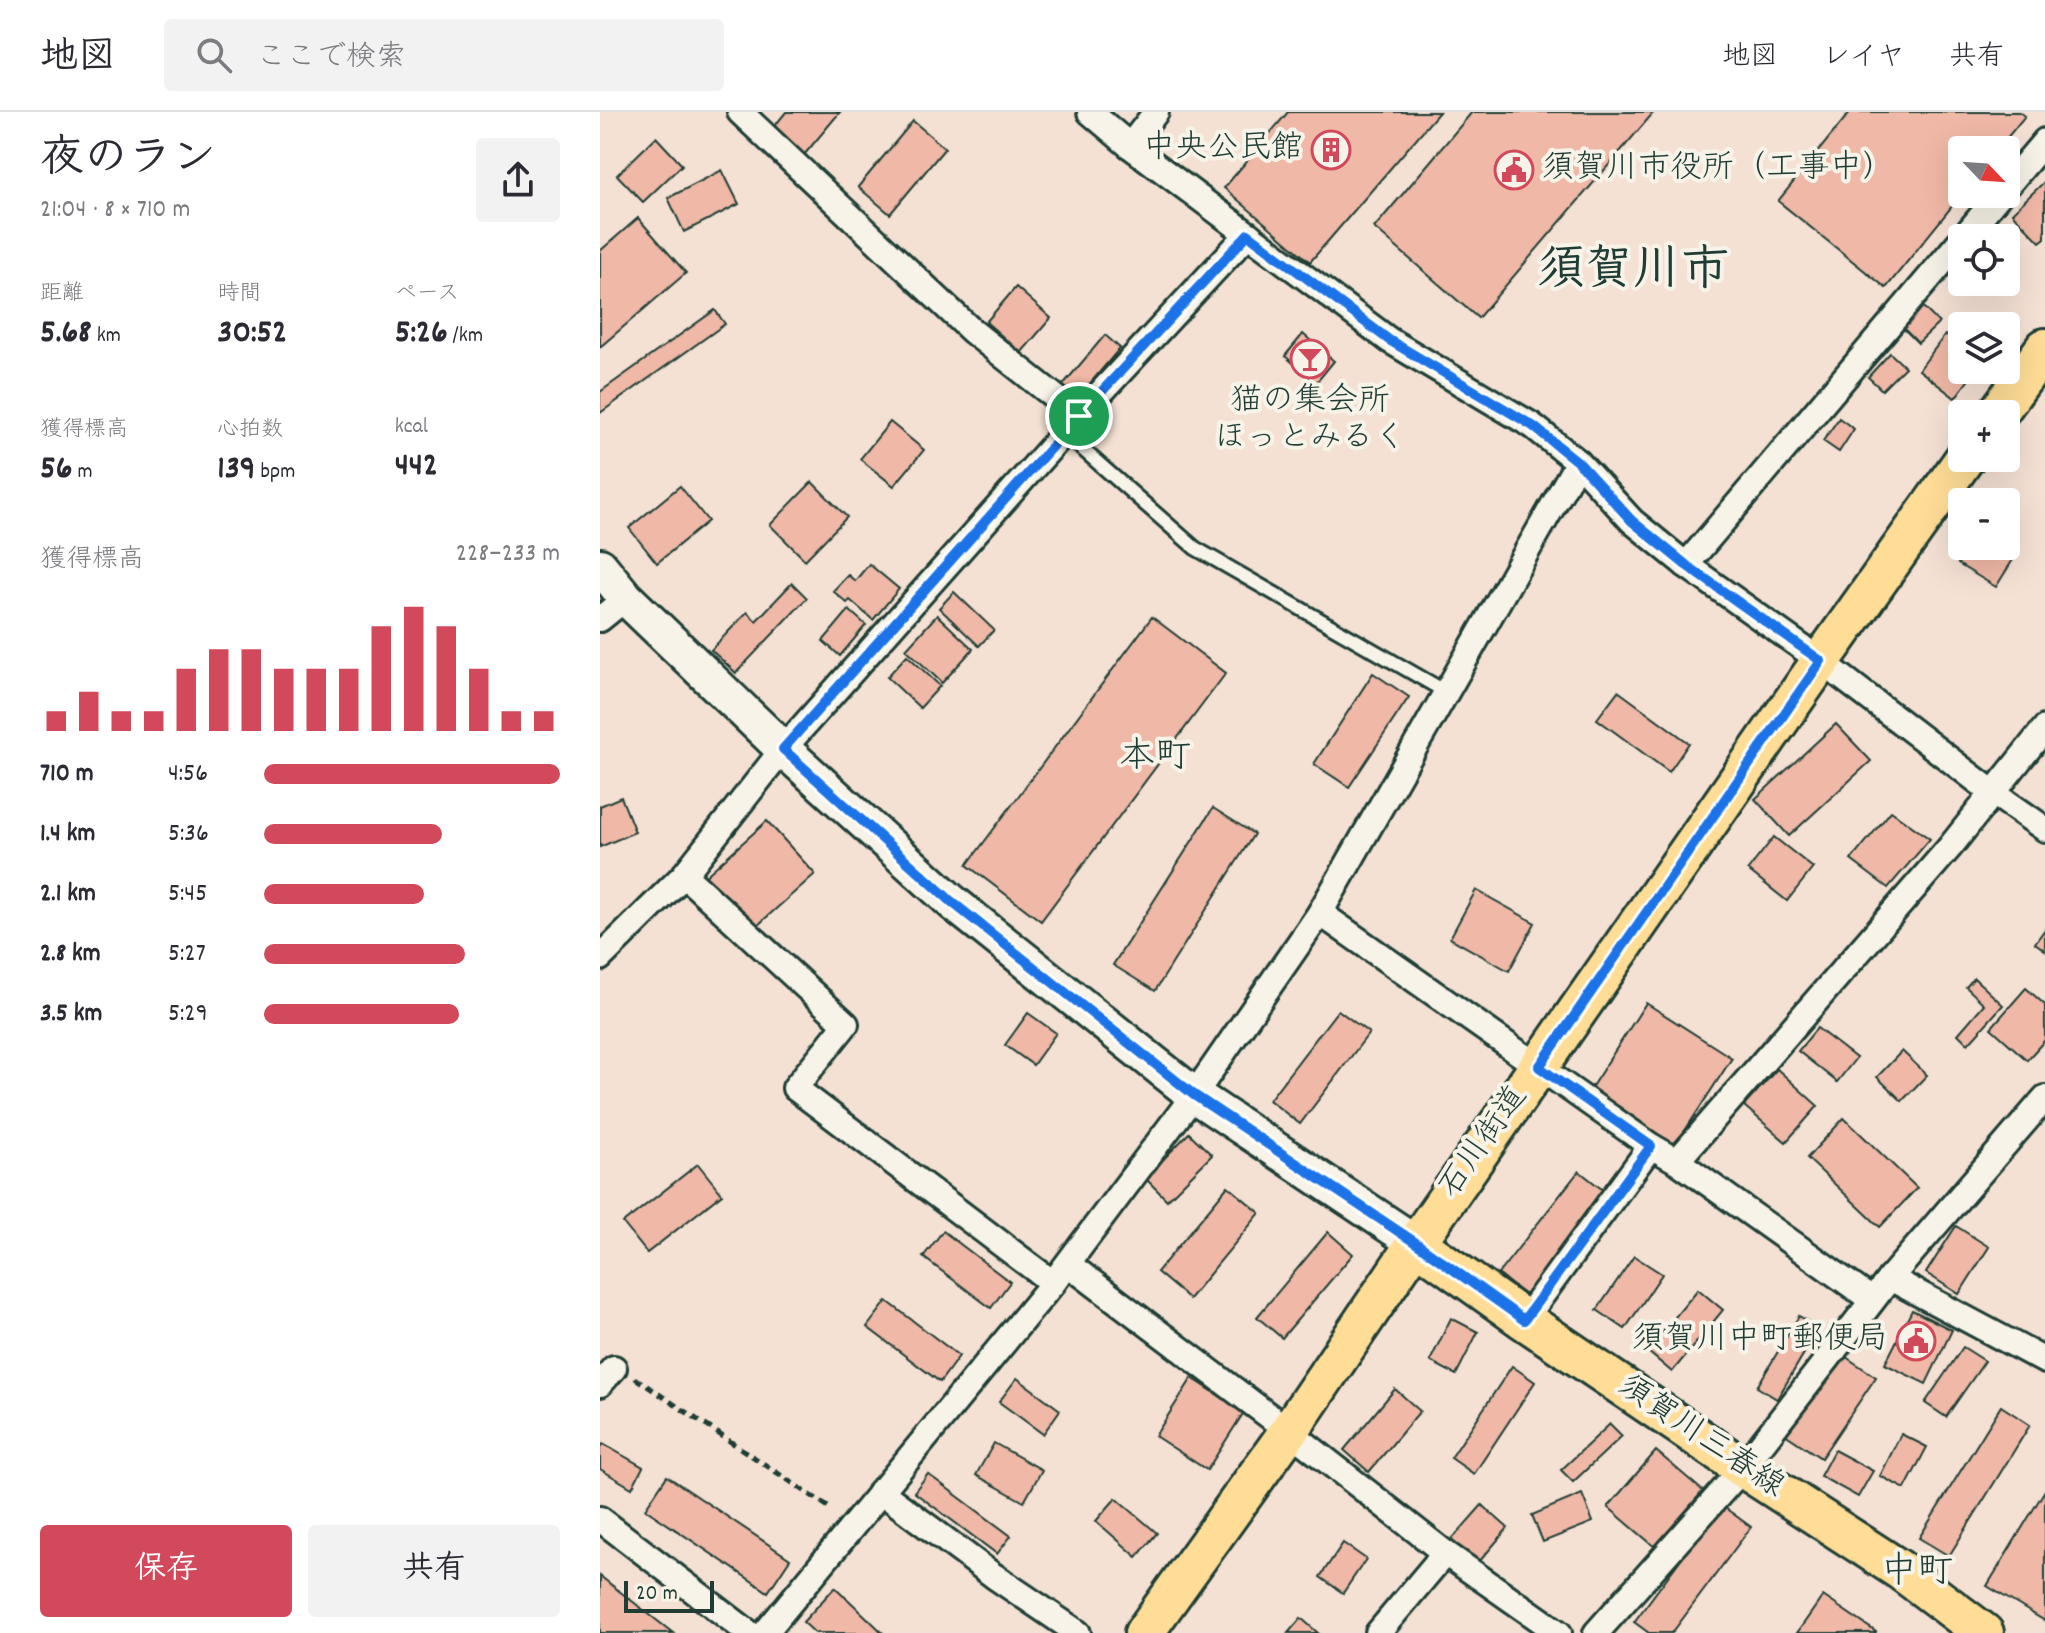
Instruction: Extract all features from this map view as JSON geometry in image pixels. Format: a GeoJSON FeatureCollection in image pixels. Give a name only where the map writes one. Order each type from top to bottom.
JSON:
{"type":"FeatureCollection","features":[{"type":"Feature","properties":{"kind":"main road"},"geometry":{"type":"LineString","coordinates":[[2007,400],[2045,348]]}},
{"type":"Feature","properties":{"kind":"main road","name":"石川街道"},"geometry":{"type":"LineString","coordinates":[[1144,1633],[1289,1431],[1416,1243],[1955,472]]}},
{"type":"Feature","properties":{"kind":"main road"},"geometry":{"type":"LineString","coordinates":[[600,566],[613,608],[783,749],[952,902],[1194,1095],[1416,1243]]}},
{"type":"Feature","properties":{"kind":"main road","name":"須賀川三春線"},"geometry":{"type":"LineString","coordinates":[[1416,1243],[1743,1468],[1900,1570],[1984,1633]]}},
{"type":"Feature","properties":{"kind":"street"},"geometry":{"type":"LineString","coordinates":[[740,112],[1071,425]]}},
{"type":"Feature","properties":{"kind":"street"},"geometry":{"type":"LineString","coordinates":[[1090,112],[1130,146],[1389,340],[1533,426],[1578,462],[1632,521],[1686,565],[1821,661],[2045,829]]}},
{"type":"Feature","properties":{"kind":"street"},"geometry":{"type":"LineString","coordinates":[[1130,146],[1156,112]]}},
{"type":"Feature","properties":{"kind":"street"},"geometry":{"type":"LineString","coordinates":[[2020,170],[2045,141]]}},
{"type":"Feature","properties":{"kind":"street"},"geometry":{"type":"LineString","coordinates":[[1975,224],[1988,208]]}},
{"type":"Feature","properties":{"kind":"street"},"geometry":{"type":"LineString","coordinates":[[600,958],[684,875],[783,749],[1071,425],[1248,234]]}},
{"type":"Feature","properties":{"kind":"street"},"geometry":{"type":"LineString","coordinates":[[1686,565],[1948,256]]}},
{"type":"Feature","properties":{"kind":"street"},"geometry":{"type":"LineString","coordinates":[[765,1633],[1060,1273],[1194,1095],[1320,913],[1578,462]]}},
{"type":"Feature","properties":{"kind":"street"},"geometry":{"type":"LineString","coordinates":[[1677,1161],[1950,847],[2045,728]]}},
{"type":"Feature","properties":{"kind":"street"},"geometry":{"type":"LineString","coordinates":[[684,875],[846,1024],[795,1088],[1289,1431],[1445,1553],[1559,1633]]}},
{"type":"Feature","properties":{"kind":"street"},"geometry":{"type":"LineString","coordinates":[[1320,913],[1872,1300]]}},
{"type":"Feature","properties":{"kind":"street"},"geometry":{"type":"LineString","coordinates":[[1596,1633],[1743,1468],[1872,1300],[2045,1098]]}},
{"type":"Feature","properties":{"kind":"street"},"geometry":{"type":"LineString","coordinates":[[1524,1320],[1651,1146]]}},
{"type":"Feature","properties":{"kind":"street"},"geometry":{"type":"LineString","coordinates":[[1890,1278],[2045,1361]]}},
{"type":"Feature","properties":{"kind":"street"},"geometry":{"type":"LineString","coordinates":[[880,1491],[994,1576],[1078,1633]]}},
{"type":"Feature","properties":{"kind":"street"},"geometry":{"type":"LineString","coordinates":[[600,1519],[749,1633]]}},
{"type":"Feature","properties":{"kind":"street"},"geometry":{"type":"LineString","coordinates":[[1378,1633],[1445,1553]]}},
{"type":"Feature","properties":{"kind":"lane"},"geometry":{"type":"LineString","coordinates":[[1071,425],[1195,548],[1446,692]]}},
{"type":"Feature","properties":{"kind":"path"},"geometry":{"type":"LineString","coordinates":[[607,1376],[624,1371],[853,1524]]}},
{"type":"Feature","properties":{"kind":"building"},"geometry":{"type":"Polygon","coordinates":[[[786,112],[840,112],[804,155],[773,128],[786,112]]]}},
{"type":"Feature","properties":{"kind":"building","name":"中央公民館"},"geometry":{"type":"Polygon","coordinates":[[[1288,112],[1439,112],[1310,262],[1224,188],[1288,112]]]}},
{"type":"Feature","properties":{"kind":"building","name":"須賀川市役所（工事中）"},"geometry":{"type":"Polygon","coordinates":[[[1472,112],[1654,112],[1478,318],[1374,228],[1472,112]]]}},
{"type":"Feature","properties":{"kind":"building"},"geometry":{"type":"Polygon","coordinates":[[[1850,112],[2020,112],[2025,116],[2009,136],[1948,136],[1948,208],[1951,208],[1886,288],[1778,201],[1850,112]]]}},
{"type":"Feature","properties":{"kind":"building"},"geometry":{"type":"Polygon","coordinates":[[[913,121],[945,148],[890,214],[858,187],[913,121]]]}},
{"type":"Feature","properties":{"kind":"building"},"geometry":{"type":"Polygon","coordinates":[[[656,137],[682,165],[643,202],[617,175],[656,137]]]}},
{"type":"Feature","properties":{"kind":"building"},"geometry":{"type":"Polygon","coordinates":[[[722,170],[739,204],[684,232],[668,198],[722,170]]]}},
{"type":"Feature","properties":{"kind":"building"},"geometry":{"type":"Polygon","coordinates":[[[2045,181],[2045,238],[2040,242],[2012,213],[2045,181]]]}},
{"type":"Feature","properties":{"kind":"building"},"geometry":{"type":"Polygon","coordinates":[[[638,218],[686,273],[600,347],[600,251],[638,218]]]}},
{"type":"Feature","properties":{"kind":"building"},"geometry":{"type":"Polygon","coordinates":[[[1016,287],[1051,318],[1021,353],[986,322],[1016,287]]]}},
{"type":"Feature","properties":{"kind":"building"},"geometry":{"type":"Polygon","coordinates":[[[1922,306],[1939,323],[1918,343],[1901,326],[1922,306]]]}},
{"type":"Feature","properties":{"kind":"building"},"geometry":{"type":"Polygon","coordinates":[[[715,310],[725,324],[600,413],[600,392],[715,310]]]}},
{"type":"Feature","properties":{"kind":"building","name":"猫の集会所 ほっとみるく"},"geometry":{"type":"Polygon","coordinates":[[[1303,334],[1334,361],[1316,383],[1285,356],[1303,334]]]}},
{"type":"Feature","properties":{"kind":"building"},"geometry":{"type":"Polygon","coordinates":[[[1105,335],[1120,348],[1077,399],[1062,386],[1105,335]]]}},
{"type":"Feature","properties":{"kind":"building"},"geometry":{"type":"Polygon","coordinates":[[[1945,335],[1948,337],[1948,384],[1966,384],[1955,398],[1919,370],[1945,335]]]}},
{"type":"Feature","properties":{"kind":"building"},"geometry":{"type":"Polygon","coordinates":[[[1890,353],[1905,367],[1882,390],[1868,377],[1890,353]]]}},
{"type":"Feature","properties":{"kind":"building"},"geometry":{"type":"Polygon","coordinates":[[[1839,418],[1854,429],[1839,452],[1823,441],[1839,418]]]}},
{"type":"Feature","properties":{"kind":"building"},"geometry":{"type":"Polygon","coordinates":[[[890,422],[924,450],[894,486],[860,459],[890,422]]]}},
{"type":"Feature","properties":{"kind":"building"},"geometry":{"type":"Polygon","coordinates":[[[812,482],[847,517],[805,560],[770,525],[812,482]]]}},
{"type":"Feature","properties":{"kind":"building"},"geometry":{"type":"Polygon","coordinates":[[[680,486],[708,521],[657,563],[629,528],[680,486]]]}},
{"type":"Feature","properties":{"kind":"building"},"geometry":{"type":"Polygon","coordinates":[[[1960,560],[2013,560],[1996,587],[1958,564],[1960,560]]]}},
{"type":"Feature","properties":{"kind":"building"},"geometry":{"type":"Polygon","coordinates":[[[869,564],[899,589],[873,620],[850,600],[847,603],[833,591],[848,575],[855,581],[869,564]]]}},
{"type":"Feature","properties":{"kind":"building"},"geometry":{"type":"Polygon","coordinates":[[[792,583],[807,598],[736,673],[711,650],[747,612],[756,621],[792,583]]]}},
{"type":"Feature","properties":{"kind":"building"},"geometry":{"type":"Polygon","coordinates":[[[954,592],[994,630],[979,646],[939,608],[954,592]]]}},
{"type":"Feature","properties":{"kind":"building"},"geometry":{"type":"Polygon","coordinates":[[[849,610],[866,625],[840,656],[823,641],[849,610]]]}},
{"type":"Feature","properties":{"kind":"building"},"geometry":{"type":"Polygon","coordinates":[[[937,615],[973,649],[942,683],[906,649],[937,615]]]}},
{"type":"Feature","properties":{"kind":"building"},"geometry":{"type":"Polygon","coordinates":[[[1152,617],[1226,673],[1041,921],[967,865],[1152,617]]]}},
{"type":"Feature","properties":{"kind":"building"},"geometry":{"type":"Polygon","coordinates":[[[907,655],[940,686],[920,708],[887,677],[907,655]]]}},
{"type":"Feature","properties":{"kind":"building"},"geometry":{"type":"Polygon","coordinates":[[[1373,673],[1409,697],[1349,787],[1314,764],[1373,673]]]}},
{"type":"Feature","properties":{"kind":"building"},"geometry":{"type":"Polygon","coordinates":[[[1618,691],[1689,743],[1669,772],[1597,719],[1618,691]]]}},
{"type":"Feature","properties":{"kind":"building"},"geometry":{"type":"Polygon","coordinates":[[[1836,724],[1871,761],[1789,836],[1755,799],[1836,724]]]}},
{"type":"Feature","properties":{"kind":"building"},"geometry":{"type":"Polygon","coordinates":[[[621,797],[635,832],[600,847],[600,806],[621,797]]]}},
{"type":"Feature","properties":{"kind":"building"},"geometry":{"type":"Polygon","coordinates":[[[1213,808],[1254,834],[1155,991],[1113,965],[1213,808]]]}},
{"type":"Feature","properties":{"kind":"building"},"geometry":{"type":"Polygon","coordinates":[[[1891,811],[1930,839],[1888,888],[1851,860],[1891,811]]]}},
{"type":"Feature","properties":{"kind":"building"},"geometry":{"type":"Polygon","coordinates":[[[767,821],[815,874],[749,933],[701,880],[767,821]]]}},
{"type":"Feature","properties":{"kind":"building"},"geometry":{"type":"Polygon","coordinates":[[[1774,837],[1813,868],[1787,901],[1748,870],[1774,837]]]}},
{"type":"Feature","properties":{"kind":"building"},"geometry":{"type":"Polygon","coordinates":[[[1476,890],[1535,923],[1509,971],[1450,938],[1476,890]]]}},
{"type":"Feature","properties":{"kind":"building"},"geometry":{"type":"Polygon","coordinates":[[[2045,929],[2045,950],[2035,943],[2045,929]]]}},
{"type":"Feature","properties":{"kind":"building"},"geometry":{"type":"Polygon","coordinates":[[[1974,978],[2003,1005],[1968,1044],[1958,1034],[1984,1004],[1966,987],[1974,978]]]}},
{"type":"Feature","properties":{"kind":"building"},"geometry":{"type":"Polygon","coordinates":[[[2026,988],[2045,1005],[2045,1040],[2027,1060],[1991,1028],[2026,988]]]}},
{"type":"Feature","properties":{"kind":"building"},"geometry":{"type":"Polygon","coordinates":[[[1646,1003],[1732,1058],[1675,1146],[1589,1091],[1646,1003]]]}},
{"type":"Feature","properties":{"kind":"building"},"geometry":{"type":"Polygon","coordinates":[[[1338,1010],[1369,1033],[1300,1124],[1269,1100],[1338,1010]]]}},
{"type":"Feature","properties":{"kind":"building"},"geometry":{"type":"Polygon","coordinates":[[[1028,1013],[1056,1033],[1033,1065],[1005,1045],[1028,1013]]]}},
{"type":"Feature","properties":{"kind":"building"},"geometry":{"type":"Polygon","coordinates":[[[1817,1028],[1856,1058],[1837,1082],[1798,1051],[1817,1028]]]}},
{"type":"Feature","properties":{"kind":"building"},"geometry":{"type":"Polygon","coordinates":[[[1902,1051],[1927,1075],[1902,1101],[1877,1077],[1902,1051]]]}},
{"type":"Feature","properties":{"kind":"building"},"geometry":{"type":"Polygon","coordinates":[[[1777,1069],[1818,1106],[1786,1142],[1744,1106],[1777,1069]]]}},
{"type":"Feature","properties":{"kind":"building"},"geometry":{"type":"Polygon","coordinates":[[[1844,1118],[1917,1188],[1880,1227],[1807,1158],[1844,1118]]]}},
{"type":"Feature","properties":{"kind":"building"},"geometry":{"type":"Polygon","coordinates":[[[1189,1133],[1212,1155],[1167,1200],[1145,1178],[1189,1133]]]}},
{"type":"Feature","properties":{"kind":"building"},"geometry":{"type":"Polygon","coordinates":[[[698,1164],[722,1194],[647,1253],[623,1223],[698,1164]]]}},
{"type":"Feature","properties":{"kind":"building"},"geometry":{"type":"Polygon","coordinates":[[[1579,1171],[1608,1194],[1526,1296],[1498,1274],[1579,1171]]]}},
{"type":"Feature","properties":{"kind":"building"},"geometry":{"type":"Polygon","coordinates":[[[1228,1186],[1260,1213],[1189,1299],[1157,1272],[1228,1186]]]}},
{"type":"Feature","properties":{"kind":"building"},"geometry":{"type":"Polygon","coordinates":[[[1956,1226],[1989,1247],[1959,1294],[1926,1273],[1956,1226]]]}},
{"type":"Feature","properties":{"kind":"building"},"geometry":{"type":"Polygon","coordinates":[[[943,1231],[1010,1282],[991,1308],[923,1257],[943,1231]]]}},
{"type":"Feature","properties":{"kind":"building"},"geometry":{"type":"Polygon","coordinates":[[[1328,1232],[1353,1254],[1282,1338],[1257,1317],[1328,1232]]]}},
{"type":"Feature","properties":{"kind":"building"},"geometry":{"type":"Polygon","coordinates":[[[1634,1256],[1662,1274],[1625,1329],[1597,1310],[1634,1256]]]}},
{"type":"Feature","properties":{"kind":"building"},"geometry":{"type":"Polygon","coordinates":[[[1698,1289],[1723,1310],[1672,1372],[1647,1351],[1698,1289]]]}},
{"type":"Feature","properties":{"kind":"building"},"geometry":{"type":"Polygon","coordinates":[[[887,1301],[959,1356],[940,1382],[867,1327],[887,1301]]]}},
{"type":"Feature","properties":{"kind":"building"},"geometry":{"type":"Polygon","coordinates":[[[1912,1310],[1952,1330],[1926,1384],[1885,1364],[1912,1310]]]}},
{"type":"Feature","properties":{"kind":"building"},"geometry":{"type":"Polygon","coordinates":[[[1799,1316],[1819,1328],[1777,1399],[1757,1387],[1799,1316]]]}},
{"type":"Feature","properties":{"kind":"building"},"geometry":{"type":"Polygon","coordinates":[[[1451,1318],[1478,1332],[1456,1375],[1430,1361],[1451,1318]]]}},
{"type":"Feature","properties":{"kind":"building"},"geometry":{"type":"Polygon","coordinates":[[[1963,1347],[1985,1361],[1946,1417],[1925,1403],[1963,1347]]]}},
{"type":"Feature","properties":{"kind":"building"},"geometry":{"type":"Polygon","coordinates":[[[1837,1351],[1876,1377],[1821,1458],[1782,1432],[1837,1351]]]}},
{"type":"Feature","properties":{"kind":"building"},"geometry":{"type":"Polygon","coordinates":[[[1512,1366],[1535,1382],[1474,1474],[1451,1458],[1512,1366]]]}},
{"type":"Feature","properties":{"kind":"building"},"geometry":{"type":"Polygon","coordinates":[[[1017,1378],[1060,1410],[1043,1434],[999,1402],[1017,1378]]]}},
{"type":"Feature","properties":{"kind":"building"},"geometry":{"type":"Polygon","coordinates":[[[1192,1378],[1244,1412],[1207,1470],[1155,1436],[1192,1378]]]}},
{"type":"Feature","properties":{"kind":"building"},"geometry":{"type":"Polygon","coordinates":[[[1395,1389],[1420,1411],[1369,1472],[1344,1450],[1395,1389]]]}},
{"type":"Feature","properties":{"kind":"building"},"geometry":{"type":"Polygon","coordinates":[[[2001,1406],[2030,1425],[1949,1556],[1919,1538],[2001,1406]]]}},
{"type":"Feature","properties":{"kind":"building"},"geometry":{"type":"Polygon","coordinates":[[[1610,1424],[1622,1436],[1573,1482],[1561,1470],[1610,1424]]]}},
{"type":"Feature","properties":{"kind":"building"},"geometry":{"type":"Polygon","coordinates":[[[1901,1434],[1927,1447],[1905,1489],[1880,1476],[1901,1434]]]}},
{"type":"Feature","properties":{"kind":"building"},"geometry":{"type":"Polygon","coordinates":[[[994,1443],[1042,1470],[1024,1502],[976,1475],[994,1443]]]}},
{"type":"Feature","properties":{"kind":"building"},"geometry":{"type":"Polygon","coordinates":[[[603,1444],[643,1467],[632,1488],[600,1469],[603,1444]]]}},
{"type":"Feature","properties":{"kind":"building"},"geometry":{"type":"Polygon","coordinates":[[[1834,1450],[1873,1471],[1858,1497],[1820,1476],[1834,1450]]]}},
{"type":"Feature","properties":{"kind":"building"},"geometry":{"type":"Polygon","coordinates":[[[1656,1451],[1703,1491],[1655,1547],[1608,1507],[1656,1451]]]}},
{"type":"Feature","properties":{"kind":"building"},"geometry":{"type":"Polygon","coordinates":[[[928,1474],[1011,1536],[997,1554],[914,1492],[928,1474]]]}},
{"type":"Feature","properties":{"kind":"building"},"geometry":{"type":"Polygon","coordinates":[[[667,1476],[790,1559],[768,1592],[645,1509],[667,1476]]]}},
{"type":"Feature","properties":{"kind":"building"},"geometry":{"type":"Polygon","coordinates":[[[2045,1490],[2045,1621],[1987,1586],[2045,1490]]]}},
{"type":"Feature","properties":{"kind":"building"},"geometry":{"type":"Polygon","coordinates":[[[1582,1494],[1593,1522],[1543,1542],[1532,1515],[1582,1494]]]}},
{"type":"Feature","properties":{"kind":"building"},"geometry":{"type":"Polygon","coordinates":[[[1116,1498],[1157,1533],[1137,1557],[1096,1521],[1116,1498]]]}},
{"type":"Feature","properties":{"kind":"building"},"geometry":{"type":"Polygon","coordinates":[[[1482,1505],[1508,1528],[1473,1569],[1446,1546],[1482,1505]]]}},
{"type":"Feature","properties":{"kind":"building"},"geometry":{"type":"Polygon","coordinates":[[[1721,1505],[1751,1527],[1672,1633],[1649,1633],[1634,1622],[1721,1505]]]}},
{"type":"Feature","properties":{"kind":"building"},"geometry":{"type":"Polygon","coordinates":[[[1343,1543],[1366,1559],[1343,1593],[1320,1577],[1343,1543]]]}},
{"type":"Feature","properties":{"kind":"building"},"geometry":{"type":"Polygon","coordinates":[[[600,1576],[673,1633],[600,1633],[600,1576]]]}},
{"type":"Feature","properties":{"kind":"building"},"geometry":{"type":"Polygon","coordinates":[[[835,1587],[883,1633],[815,1633],[803,1622],[835,1587]]]}},
{"type":"Feature","properties":{"kind":"building"},"geometry":{"type":"Polygon","coordinates":[[[1823,1596],[1876,1632],[1797,1633],[1823,1596]]]}},
{"type":"Feature","properties":{"kind":"building"},"geometry":{"type":"Polygon","coordinates":[[[1301,1618],[1318,1633],[1288,1633],[1301,1618]]]}},
{"type":"Feature","properties":{"kind":"place","name":"中央公民館"},"geometry":{"type":"Point","coordinates":[1331,150]}},
{"type":"Feature","properties":{"kind":"place","name":"須賀川市役所（工事中）"},"geometry":{"type":"Point","coordinates":[1514,170]}},
{"type":"Feature","properties":{"kind":"place","name":"猫の集会所 ほっとみるく"},"geometry":{"type":"Point","coordinates":[1310,359]}},
{"type":"Feature","properties":{"kind":"place","name":"須賀川中町郵便局"},"geometry":{"type":"Point","coordinates":[1916,1341]}},
{"type":"Feature","properties":{"kind":"district","name":"須賀川市"},"geometry":{"type":"Point","coordinates":[1633,273]}},
{"type":"Feature","properties":{"kind":"district","name":"本町"},"geometry":{"type":"Point","coordinates":[1155,759]}},
{"type":"Feature","properties":{"kind":"district","name":"中町"},"geometry":{"type":"Point","coordinates":[1917,1574]}},
{"type":"Feature","properties":{"kind":"route"},"geometry":{"type":"LineString","coordinates":[[1248,234],[1389,340],[1533,426],[1578,462],[1632,521],[1686,565],[1821,661],[1539,1067],[1651,1146],[1524,1320],[1416,1243],[1194,1095],[952,902],[783,749],[1079,416],[1248,234]]}}]}
